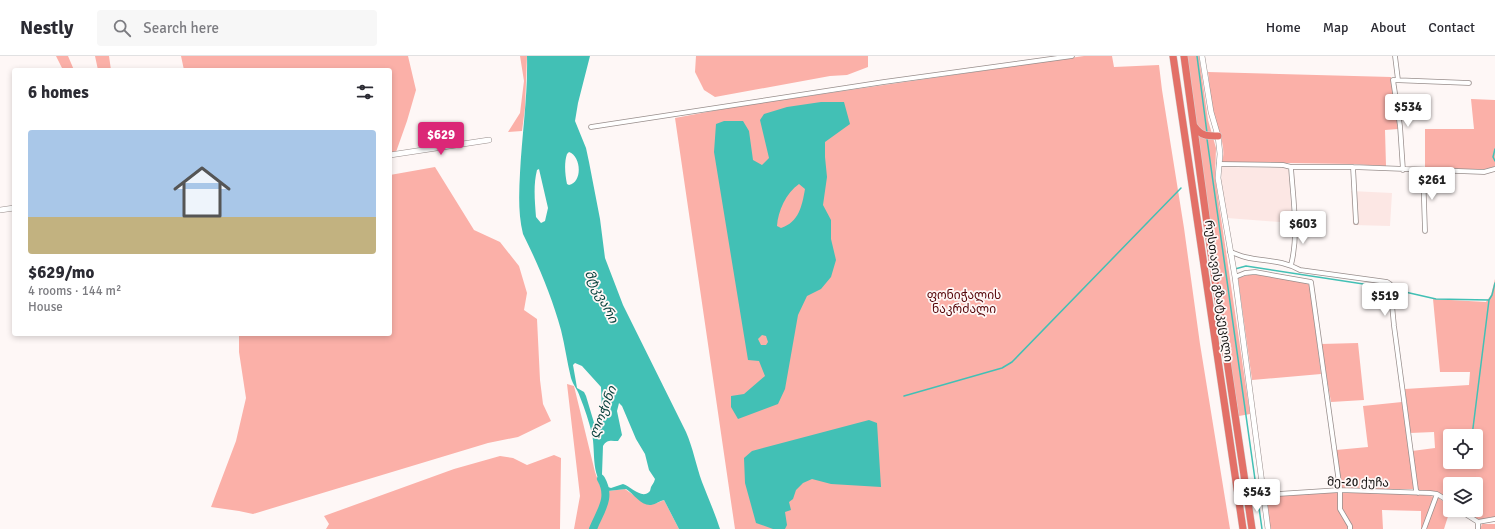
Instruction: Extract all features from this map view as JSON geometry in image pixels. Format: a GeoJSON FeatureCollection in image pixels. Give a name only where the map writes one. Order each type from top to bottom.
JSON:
{"type":"FeatureCollection","features":[{"type":"Feature","properties":{"kind":"highway","name":"რუსთავის გზატკეცილი"},"geometry":{"type":"LineString","coordinates":[[1184,56],[1212,260],[1252,529]]}},
{"type":"Feature","properties":{"kind":"highway","name":"რუსთავის გზატკეცილი"},"geometry":{"type":"LineString","coordinates":[[1172,58],[1243,529]]}},
{"type":"Feature","properties":{"kind":"highway"},"geometry":{"type":"LineString","coordinates":[[1194,126],[1200,134],[1205,136],[1215,136]]}},
{"type":"Feature","properties":{"kind":"highway"},"geometry":{"type":"LineString","coordinates":[[1197,149],[1205,136]]}},
{"type":"Feature","properties":{"kind":"street"},"geometry":{"type":"LineString","coordinates":[[591,127],[891,81],[1072,56]]}},
{"type":"Feature","properties":{"kind":"street"},"geometry":{"type":"LineString","coordinates":[[1202,56],[1215,136],[1220,154],[1218,178],[1235,275],[1268,529]]}},
{"type":"Feature","properties":{"kind":"street"},"geometry":{"type":"LineString","coordinates":[[1395,56],[1398,80]]}},
{"type":"Feature","properties":{"kind":"street"},"geometry":{"type":"LineString","coordinates":[[1403,170],[1400,126],[1393,80],[1470,83]]}},
{"type":"Feature","properties":{"kind":"street"},"geometry":{"type":"LineString","coordinates":[[392,155],[488,140]]}},
{"type":"Feature","properties":{"kind":"street"},"geometry":{"type":"LineString","coordinates":[[1219,164],[1484,172],[1495,169]]}},
{"type":"Feature","properties":{"kind":"street"},"geometry":{"type":"LineString","coordinates":[[1291,167],[1295,223],[1295,252],[1291,265]]}},
{"type":"Feature","properties":{"kind":"street"},"geometry":{"type":"LineString","coordinates":[[1353,167],[1356,222]]}},
{"type":"Feature","properties":{"kind":"street"},"geometry":{"type":"LineString","coordinates":[[1423,170],[1425,231]]}},
{"type":"Feature","properties":{"kind":"street"},"geometry":{"type":"LineString","coordinates":[[0,210],[12,208]]}},
{"type":"Feature","properties":{"kind":"street"},"geometry":{"type":"LineString","coordinates":[[1230,252],[1245,257],[1276,261],[1291,265],[1300,270],[1380,281],[1390,284],[1394,326],[1416,490],[1418,493]]}},
{"type":"Feature","properties":{"kind":"street"},"geometry":{"type":"LineString","coordinates":[[1235,275],[1255,272],[1311,282],[1340,490],[1340,509],[1350,526],[1350,529]]}},
{"type":"Feature","properties":{"kind":"street","name":"მე-20 ქუჩა"},"geometry":{"type":"LineString","coordinates":[[1263,494],[1340,490],[1437,494],[1443,498]]}},
{"type":"Feature","properties":{"kind":"street"},"geometry":{"type":"LineString","coordinates":[[1424,529],[1437,494]]}},
{"type":"Feature","properties":{"kind":"street"},"geometry":{"type":"LineString","coordinates":[[1470,517],[1478,522],[1495,519]]}},
{"type":"Feature","properties":{"kind":"street"},"geometry":{"type":"LineString","coordinates":[[1478,522],[1478,529]]}},
{"type":"Feature","properties":{"kind":"shaded area"},"geometry":{"type":"Polygon","coordinates":[[[1222,167],[1289,168],[1292,223],[1227,218],[1221,182],[1222,167]]]}},
{"type":"Feature","properties":{"kind":"shaded area"},"geometry":{"type":"Polygon","coordinates":[[[1351,191],[1392,193],[1390,226],[1353,225],[1351,191]]]}},
{"type":"Feature","properties":{"kind":"green space"},"geometry":{"type":"Polygon","coordinates":[[[56,56],[68,56],[73,68],[62,68],[56,56]]]}},
{"type":"Feature","properties":{"kind":"green space"},"geometry":{"type":"Polygon","coordinates":[[[95,56],[109,56],[111,68],[98,68],[95,56]]]}},
{"type":"Feature","properties":{"kind":"green space"},"geometry":{"type":"Polygon","coordinates":[[[181,56],[408,56],[416,90],[396,152],[392,153],[392,68],[184,68],[181,56]]]}},
{"type":"Feature","properties":{"kind":"green space"},"geometry":{"type":"Polygon","coordinates":[[[520,56],[527,56],[525,108],[522,131],[508,132],[520,113],[524,81],[520,56]]]}},
{"type":"Feature","properties":{"kind":"green space"},"geometry":{"type":"Polygon","coordinates":[[[696,56],[868,56],[868,67],[847,75],[830,76],[715,97],[704,90],[695,72],[696,56]]]}},
{"type":"Feature","properties":{"kind":"green space","name":"ფონიჭალის ნაკრძალი"},"geometry":{"type":"Polygon","coordinates":[[[1084,56],[1112,56],[1114,67],[1159,65],[1200,344],[1230,529],[735,529],[675,118],[739,106],[1084,56]]]}},
{"type":"Feature","properties":{"kind":"green space"},"geometry":{"type":"Polygon","coordinates":[[[1187,56],[1199,56],[1208,120],[1216,148],[1215,177],[1250,414],[1239,416],[1215,267],[1187,56]]]}},
{"type":"Feature","properties":{"kind":"green space"},"geometry":{"type":"Polygon","coordinates":[[[1208,72],[1391,77],[1398,129],[1385,130],[1386,166],[1222,162],[1223,149],[1211,103],[1208,72]]]}},
{"type":"Feature","properties":{"kind":"green space"},"geometry":{"type":"Polygon","coordinates":[[[1471,99],[1495,100],[1495,166],[1472,170],[1425,168],[1425,129],[1474,129],[1471,99]]]}},
{"type":"Feature","properties":{"kind":"green space"},"geometry":{"type":"Polygon","coordinates":[[[435,167],[474,230],[500,242],[519,266],[527,293],[524,310],[537,319],[540,380],[543,404],[551,421],[518,437],[488,443],[253,514],[211,507],[236,441],[246,398],[239,352],[239,336],[392,336],[392,175],[435,167]]]}},
{"type":"Feature","properties":{"kind":"green space"},"geometry":{"type":"Polygon","coordinates":[[[1252,274],[1305,281],[1310,286],[1321,374],[1252,380],[1238,278],[1252,274]]]}},
{"type":"Feature","properties":{"kind":"green space"},"geometry":{"type":"Polygon","coordinates":[[[1495,279],[1495,518],[1478,520],[1473,517],[1483,517],[1483,477],[1443,477],[1443,497],[1435,493],[1417,490],[1412,451],[1435,448],[1434,432],[1410,433],[1405,389],[1469,385],[1470,372],[1440,372],[1433,299],[1486,302],[1491,295],[1495,279]]]}},
{"type":"Feature","properties":{"kind":"green space"},"geometry":{"type":"Polygon","coordinates":[[[1358,343],[1364,400],[1331,402],[1321,344],[1358,343]]]}},
{"type":"Feature","properties":{"kind":"green space"},"geometry":{"type":"Polygon","coordinates":[[[567,384],[574,386],[595,472],[600,486],[608,491],[625,489],[646,504],[657,503],[664,500],[679,529],[574,529],[580,496],[567,384]]]}},
{"type":"Feature","properties":{"kind":"green space"},"geometry":{"type":"Polygon","coordinates":[[[1402,402],[1414,489],[1342,489],[1336,450],[1368,447],[1363,406],[1402,402]]]}},
{"type":"Feature","properties":{"kind":"green space"},"geometry":{"type":"Polygon","coordinates":[[[554,455],[561,458],[560,529],[326,529],[329,524],[324,516],[454,469],[500,456],[513,458],[527,465],[554,455]]]}},
{"type":"Feature","properties":{"kind":"green space"},"geometry":{"type":"Polygon","coordinates":[[[1343,491],[1410,493],[1437,497],[1443,501],[1443,517],[1448,517],[1444,529],[1421,529],[1421,511],[1382,510],[1383,529],[1270,529],[1265,501],[1270,497],[1343,491]]]}},
{"type":"Feature","properties":{"kind":"green space"},"geometry":{"type":"Polygon","coordinates":[[[1482,524],[1495,524],[1495,529],[1480,529],[1482,524]]]}},
{"type":"Feature","properties":{"kind":"water","name":"მტკვარი"},"geometry":{"type":"Polygon","coordinates":[[[527,56],[590,56],[575,121],[586,148],[600,219],[605,258],[623,305],[686,432],[702,482],[720,529],[679,529],[664,500],[653,505],[647,505],[641,502],[626,489],[608,491],[598,479],[592,434],[584,406],[571,378],[562,336],[553,305],[521,226],[519,188],[527,56]],[[569,152],[565,161],[565,172],[567,184],[569,185],[574,183],[577,179],[579,169],[576,158],[573,154],[569,152]],[[539,169],[537,170],[535,188],[536,217],[541,223],[545,221],[548,208],[539,169]],[[575,363],[573,365],[577,388],[584,392],[586,396],[596,427],[602,414],[601,387],[582,366],[575,363]],[[619,403],[617,411],[622,435],[618,441],[608,441],[603,446],[602,474],[605,483],[611,488],[623,484],[640,494],[647,493],[650,491],[655,479],[649,470],[645,454],[636,439],[622,406],[619,403]]]}},
{"type":"Feature","properties":{"kind":"water"},"geometry":{"type":"Polygon","coordinates":[[[821,102],[844,102],[850,124],[825,142],[827,177],[823,205],[831,220],[831,239],[836,260],[831,277],[821,289],[807,296],[798,315],[785,389],[778,404],[738,419],[731,407],[731,396],[744,394],[765,376],[759,361],[748,360],[714,152],[716,124],[724,121],[743,121],[749,131],[753,160],[762,165],[769,158],[760,120],[764,114],[787,107],[821,102]],[[799,184],[790,192],[781,208],[777,226],[781,228],[792,222],[799,213],[805,189],[799,184]],[[762,335],[758,339],[761,345],[766,345],[768,342],[766,336],[762,335]]]}},
{"type":"Feature","properties":{"kind":"water"},"geometry":{"type":"Polygon","coordinates":[[[869,420],[877,423],[881,487],[831,484],[812,479],[803,483],[796,490],[793,499],[789,502],[791,510],[785,512],[787,525],[785,529],[773,529],[756,523],[745,483],[744,458],[752,451],[869,420]]]}},
{"type":"Feature","properties":{"kind":"waterway"},"geometry":{"type":"LineString","coordinates":[[1197,56],[1207,133]]}},
{"type":"Feature","properties":{"kind":"waterway"},"geometry":{"type":"LineString","coordinates":[[1207,139],[1262,529]]}},
{"type":"Feature","properties":{"kind":"waterway"},"geometry":{"type":"LineString","coordinates":[[1495,149],[1493,157],[1495,161]]}},
{"type":"Feature","properties":{"kind":"waterway"},"geometry":{"type":"LineString","coordinates":[[904,396],[1002,368],[1012,362],[1181,188]]}},
{"type":"Feature","properties":{"kind":"waterway"},"geometry":{"type":"LineString","coordinates":[[1235,269],[1246,266],[1383,287]]}},
{"type":"Feature","properties":{"kind":"waterway"},"geometry":{"type":"LineString","coordinates":[[1489,300],[1495,283]]}},
{"type":"Feature","properties":{"kind":"waterway"},"geometry":{"type":"LineString","coordinates":[[1392,289],[1436,299],[1489,300],[1473,429]]}},
{"type":"Feature","properties":{"kind":"waterway","name":"ლოჭინი"},"geometry":{"type":"LineString","coordinates":[[593,529],[602,510],[605,498],[604,486],[601,479]]}}]}
